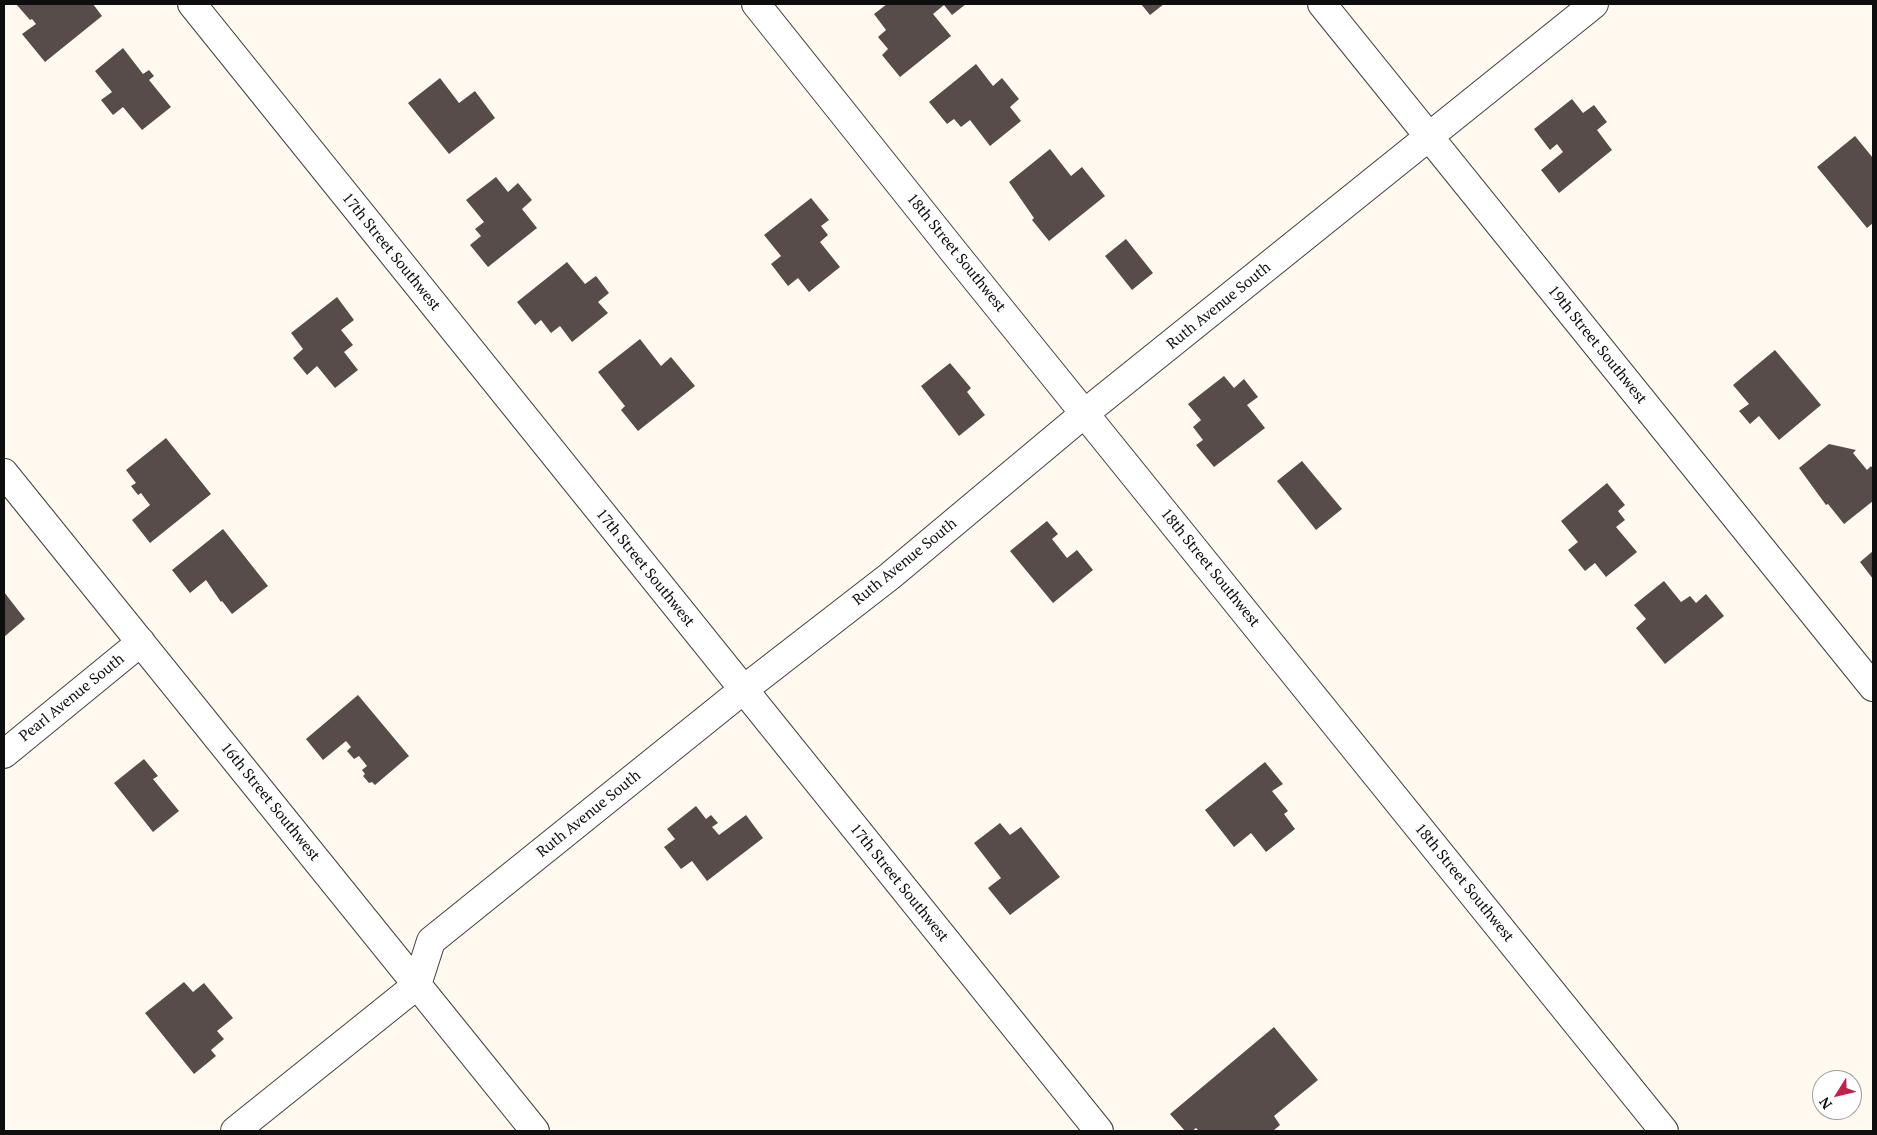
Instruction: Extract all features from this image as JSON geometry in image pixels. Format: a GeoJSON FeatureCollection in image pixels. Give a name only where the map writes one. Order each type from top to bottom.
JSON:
{"type":"FeatureCollection","features":[{"type":"Feature","properties":{"kind":"street","name":"17th Street Southwest"},"geometry":{"type":"LineString","coordinates":[[192,4],[1099,1131]]}},
{"type":"Feature","properties":{"kind":"street","name":"18th Street Southwest"},"geometry":{"type":"LineString","coordinates":[[756,4],[1664,1131]]}},
{"type":"Feature","properties":{"kind":"street","name":"19th Street Southwest"},"geometry":{"type":"LineString","coordinates":[[1322,4],[1873,687]]}},
{"type":"Feature","properties":{"kind":"street","name":"Ruth Avenue South"},"geometry":{"type":"LineString","coordinates":[[417,985],[431,941],[743,690],[890,576],[1085,413],[1594,4]]}},
{"type":"Feature","properties":{"kind":"street","name":"16th Street Southwest"},"geometry":{"type":"LineString","coordinates":[[4,474],[535,1131]]}},
{"type":"Feature","properties":{"kind":"street","name":"Pearl Avenue South"},"geometry":{"type":"LineString","coordinates":[[4,754],[141,642]]}},
{"type":"Feature","properties":{"kind":"street"},"geometry":{"type":"LineString","coordinates":[[235,1131],[417,985]]}},
{"type":"Feature","properties":{"kind":"building"},"geometry":{"type":"Polygon","coordinates":[[[16,4],[93,4],[102,16],[45,62],[22,34],[36,24],[16,4]]]}},
{"type":"Feature","properties":{"kind":"building"},"geometry":{"type":"Polygon","coordinates":[[[887,4],[966,4],[952,15],[944,5],[933,14],[951,36],[900,77],[882,55],[888,49],[878,37],[886,30],[874,14],[887,4]]]}},
{"type":"Feature","properties":{"kind":"building"},"geometry":{"type":"Polygon","coordinates":[[[1141,4],[1164,4],[1150,15],[1141,4]]]}},
{"type":"Feature","properties":{"kind":"building"},"geometry":{"type":"Polygon","coordinates":[[[123,48],[143,74],[149,70],[154,76],[149,80],[171,107],[142,130],[123,107],[113,115],[101,100],[112,92],[95,71],[123,48]]]}},
{"type":"Feature","properties":{"kind":"building"},"geometry":{"type":"Polygon","coordinates":[[[976,64],[993,86],[1002,78],[1019,99],[1010,107],[1021,121],[990,146],[970,120],[961,127],[954,119],[947,124],[929,102],[976,64]]]}},
{"type":"Feature","properties":{"kind":"building"},"geometry":{"type":"Polygon","coordinates":[[[440,78],[459,103],[475,91],[495,118],[449,154],[408,103],[440,78]]]}},
{"type":"Feature","properties":{"kind":"building"},"geometry":{"type":"Polygon","coordinates":[[[1572,99],[1583,113],[1594,105],[1607,122],[1597,130],[1612,150],[1559,193],[1541,170],[1563,152],[1557,144],[1550,150],[1534,129],[1572,99]]]}},
{"type":"Feature","properties":{"kind":"building"},"geometry":{"type":"Polygon","coordinates":[[[1855,136],[1873,158],[1873,223],[1867,228],[1817,167],[1855,136]]]}},
{"type":"Feature","properties":{"kind":"building"},"geometry":{"type":"Polygon","coordinates":[[[1050,149],[1071,176],[1082,167],[1105,196],[1049,241],[1032,220],[1034,218],[1009,182],[1050,149]]]}},
{"type":"Feature","properties":{"kind":"building"},"geometry":{"type":"Polygon","coordinates":[[[496,177],[508,192],[518,183],[532,200],[522,209],[537,228],[488,267],[470,245],[481,236],[475,229],[484,222],[466,200],[496,177]]]}},
{"type":"Feature","properties":{"kind":"building"},"geometry":{"type":"Polygon","coordinates":[[[811,198],[829,220],[821,226],[828,235],[820,242],[840,267],[809,292],[798,278],[788,286],[771,264],[781,256],[764,235],[811,198]]]}},
{"type":"Feature","properties":{"kind":"building"},"geometry":{"type":"Polygon","coordinates":[[[1126,239],[1153,273],[1132,290],[1105,256],[1126,239]]]}},
{"type":"Feature","properties":{"kind":"building"},"geometry":{"type":"Polygon","coordinates":[[[567,262],[585,284],[596,276],[609,293],[598,302],[608,313],[572,342],[560,326],[551,333],[541,320],[535,325],[517,302],[567,262]]]}},
{"type":"Feature","properties":{"kind":"building"},"geometry":{"type":"Polygon","coordinates":[[[337,297],[354,320],[341,330],[353,345],[344,352],[358,370],[335,388],[317,366],[307,375],[293,358],[303,349],[291,333],[337,297]]]}},
{"type":"Feature","properties":{"kind":"building"},"geometry":{"type":"Polygon","coordinates":[[[640,339],[661,366],[671,357],[695,386],[638,431],[621,410],[625,406],[598,372],[640,339]]]}},
{"type":"Feature","properties":{"kind":"building"},"geometry":{"type":"Polygon","coordinates":[[[1775,350],[1821,405],[1779,440],[1759,416],[1750,424],[1739,411],[1749,404],[1733,385],[1775,350]]]}},
{"type":"Feature","properties":{"kind":"building"},"geometry":{"type":"Polygon","coordinates":[[[950,363],[971,388],[967,392],[985,415],[959,436],[921,386],[950,363]]]}},
{"type":"Feature","properties":{"kind":"building"},"geometry":{"type":"Polygon","coordinates":[[[1224,376],[1234,388],[1244,379],[1258,397],[1247,405],[1265,428],[1214,467],[1196,445],[1203,440],[1193,427],[1201,420],[1188,404],[1224,376]]]}},
{"type":"Feature","properties":{"kind":"building"},"geometry":{"type":"Polygon","coordinates":[[[166,438],[211,494],[150,543],[132,520],[150,505],[141,493],[138,495],[131,486],[136,483],[126,470],[166,438]]]}},
{"type":"Feature","properties":{"kind":"building"},"geometry":{"type":"Polygon","coordinates":[[[1829,444],[1856,450],[1853,453],[1867,470],[1871,466],[1873,469],[1873,501],[1844,524],[1828,504],[1826,505],[1799,468],[1829,444]]]}},
{"type":"Feature","properties":{"kind":"building"},"geometry":{"type":"Polygon","coordinates":[[[1302,461],[1342,509],[1316,530],[1277,481],[1302,461]]]}},
{"type":"Feature","properties":{"kind":"building"},"geometry":{"type":"Polygon","coordinates":[[[1607,483],[1625,505],[1618,511],[1625,520],[1616,527],[1637,552],[1606,577],[1595,563],[1585,571],[1568,550],[1578,542],[1561,521],[1607,483]]]}},
{"type":"Feature","properties":{"kind":"building"},"geometry":{"type":"Polygon","coordinates":[[[1047,521],[1058,534],[1052,539],[1067,558],[1077,550],[1093,570],[1053,603],[1010,551],[1047,521]]]}},
{"type":"Feature","properties":{"kind":"building"},"geometry":{"type":"Polygon","coordinates":[[[223,529],[268,586],[232,614],[206,580],[190,593],[172,570],[223,529]]]}},
{"type":"Feature","properties":{"kind":"building"},"geometry":{"type":"Polygon","coordinates":[[[1873,551],[1873,579],[1860,562],[1873,551]]]}},
{"type":"Feature","properties":{"kind":"building"},"geometry":{"type":"Polygon","coordinates":[[[1664,581],[1681,602],[1690,596],[1696,603],[1706,594],[1724,616],[1665,664],[1636,628],[1646,619],[1634,605],[1664,581]]]}},
{"type":"Feature","properties":{"kind":"building"},"geometry":{"type":"Polygon","coordinates":[[[4,592],[25,619],[4,637],[4,592]]]}},
{"type":"Feature","properties":{"kind":"building"},"geometry":{"type":"Polygon","coordinates":[[[358,695],[409,756],[375,785],[372,782],[369,783],[363,776],[365,774],[362,770],[367,766],[359,756],[354,759],[347,751],[351,747],[346,741],[323,760],[306,739],[358,695]]]}},
{"type":"Feature","properties":{"kind":"building"},"geometry":{"type":"Polygon","coordinates":[[[144,759],[158,776],[153,779],[179,811],[153,832],[114,783],[144,759]]]}},
{"type":"Feature","properties":{"kind":"building"},"geometry":{"type":"Polygon","coordinates":[[[1265,762],[1283,784],[1272,791],[1288,811],[1284,814],[1295,829],[1266,852],[1251,833],[1234,847],[1205,810],[1265,762]]]}},
{"type":"Feature","properties":{"kind":"building"},"geometry":{"type":"Polygon","coordinates":[[[696,806],[706,819],[711,815],[718,823],[712,827],[719,835],[746,815],[763,838],[707,881],[692,861],[681,869],[664,847],[675,839],[667,829],[696,806]]]}},
{"type":"Feature","properties":{"kind":"building"},"geometry":{"type":"Polygon","coordinates":[[[1000,823],[1010,835],[1021,827],[1060,877],[1010,915],[988,888],[1001,878],[974,843],[1000,823]]]}},
{"type":"Feature","properties":{"kind":"building"},"geometry":{"type":"Polygon","coordinates":[[[184,982],[193,992],[204,983],[233,1018],[217,1031],[224,1039],[211,1050],[216,1056],[194,1074],[145,1013],[184,982]]]}},
{"type":"Feature","properties":{"kind":"building"},"geometry":{"type":"Polygon","coordinates":[[[1274,1027],[1318,1080],[1274,1116],[1280,1125],[1273,1131],[1199,1131],[1196,1128],[1192,1131],[1185,1131],[1170,1114],[1274,1027]]]}}]}
